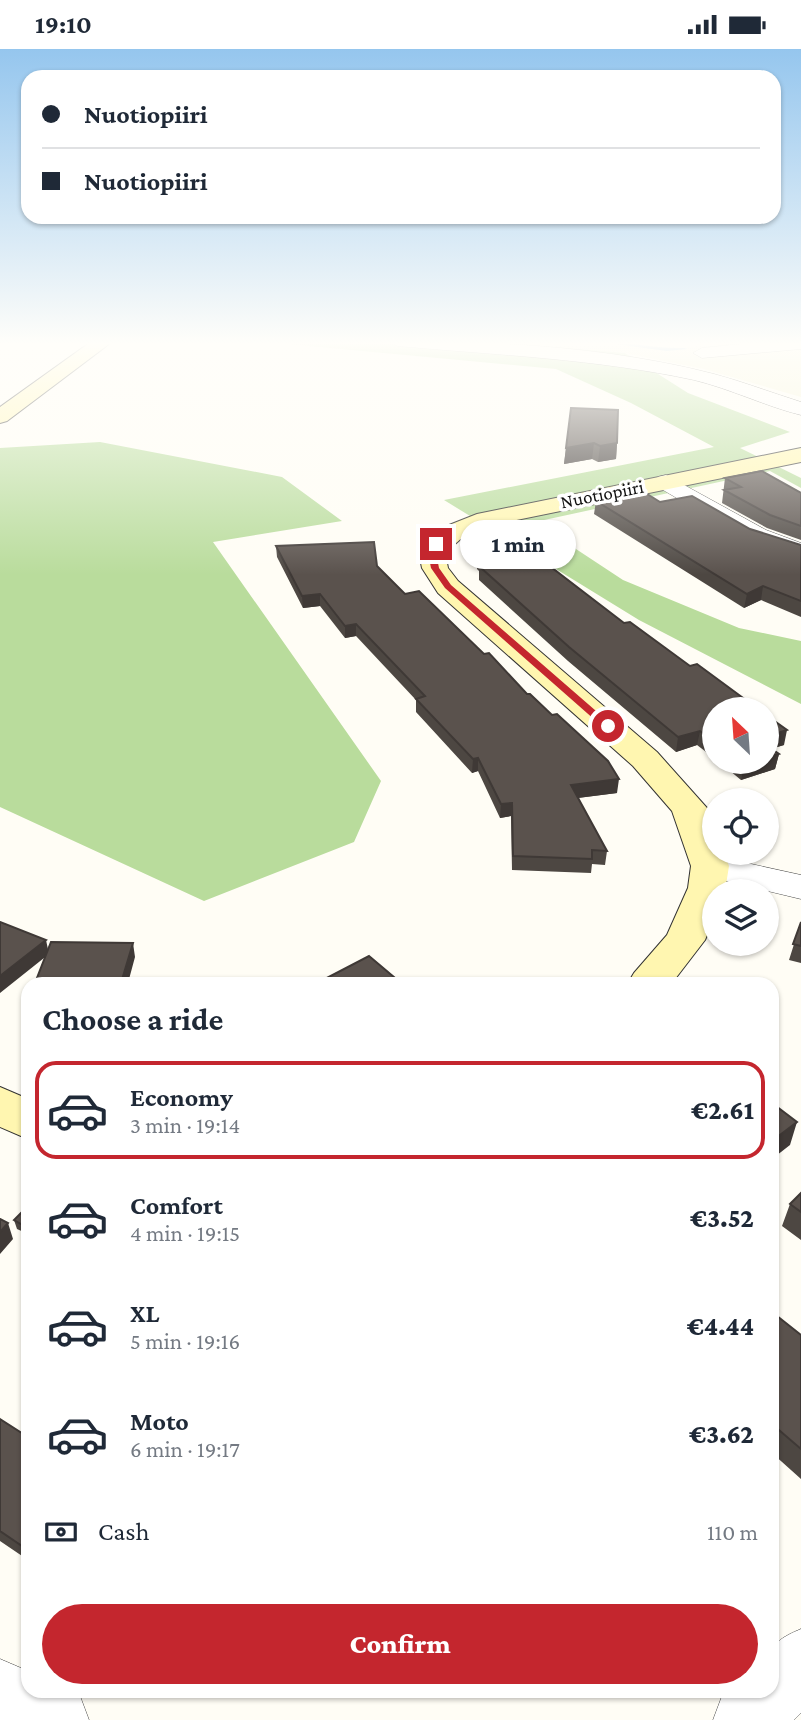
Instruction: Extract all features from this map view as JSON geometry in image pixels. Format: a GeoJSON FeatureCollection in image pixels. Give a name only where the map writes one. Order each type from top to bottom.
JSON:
{"type":"FeatureCollection","features":[{"type":"Feature","properties":{"kind":"street","name":"Nuotiopiiri"},"geometry":{"type":"LineString","coordinates":[[710,866],[689,808],[669,783],[448,587],[435,568],[432,553],[446,536],[474,523],[801,455]]}},
{"type":"Feature","properties":{"kind":"street"},"geometry":{"type":"LineString","coordinates":[[666,482],[757,535],[801,551]]}},
{"type":"Feature","properties":{"kind":"street"},"geometry":{"type":"LineString","coordinates":[[654,977],[685,940],[707,888],[710,866],[801,887]]}},
{"type":"Feature","properties":{"kind":"street"},"geometry":{"type":"LineString","coordinates":[[0,1105],[21,1117]]}},
{"type":"Feature","properties":{"kind":"street"},"geometry":{"type":"LineString","coordinates":[[779,1689],[801,1661]]}},
{"type":"Feature","properties":{"kind":"street"},"geometry":{"type":"LineString","coordinates":[[0,1692],[55,1720]]}},
{"type":"Feature","properties":{"kind":"street"},"geometry":{"type":"LineString","coordinates":[[746,1720],[769,1698]]}},
{"type":"Feature","properties":{"kind":"green space"},"geometry":{"type":"Polygon","coordinates":[[[661,419],[756,419],[790,432],[740,448],[801,478],[801,488],[770,471],[535,522],[623,580],[739,628],[801,641],[801,704],[639,620],[444,500],[714,447],[661,419]]]}},
{"type":"Feature","properties":{"kind":"green space"},"geometry":{"type":"Polygon","coordinates":[[[100,442],[282,477],[342,521],[213,542],[381,781],[354,842],[204,901],[0,807],[0,448],[100,442]]]}},
{"type":"Feature","properties":{"kind":"building"},"geometry":{"type":"Polygon","coordinates":[[[570,419],[618,419],[617,443],[600,446],[594,443],[566,448],[570,419]]]}},
{"type":"Feature","properties":{"kind":"building"},"geometry":{"type":"Polygon","coordinates":[[[762,471],[801,493],[801,526],[770,515],[724,490],[741,487],[725,478],[762,471]]]}},
{"type":"Feature","properties":{"kind":"building"},"geometry":{"type":"Polygon","coordinates":[[[644,492],[660,502],[692,496],[750,529],[801,545],[801,601],[763,586],[747,594],[596,501],[644,492]]]}},
{"type":"Feature","properties":{"kind":"building"},"geometry":{"type":"Polygon","coordinates":[[[374,542],[377,566],[405,594],[419,591],[484,654],[489,653],[527,694],[552,715],[557,714],[608,761],[619,779],[571,785],[607,851],[592,850],[592,859],[513,856],[512,803],[501,804],[478,758],[473,759],[416,699],[425,696],[356,624],[345,626],[320,594],[302,596],[276,546],[374,542]]]}},
{"type":"Feature","properties":{"kind":"building"},"geometry":{"type":"Polygon","coordinates":[[[529,545],[556,566],[551,567],[624,623],[630,622],[690,666],[697,664],[742,697],[702,697],[702,733],[678,737],[569,647],[480,567],[489,565],[478,556],[529,545]]]}},
{"type":"Feature","properties":{"kind":"building"},"geometry":{"type":"Polygon","coordinates":[[[779,724],[787,730],[779,733],[779,724]]]}},
{"type":"Feature","properties":{"kind":"building"},"geometry":{"type":"Polygon","coordinates":[[[0,922],[46,940],[0,976],[0,922]]]}},
{"type":"Feature","properties":{"kind":"building"},"geometry":{"type":"Polygon","coordinates":[[[801,922],[801,946],[793,944],[801,922]]]}},
{"type":"Feature","properties":{"kind":"building"},"geometry":{"type":"Polygon","coordinates":[[[51,942],[133,943],[123,977],[37,977],[51,942]]]}},
{"type":"Feature","properties":{"kind":"building"},"geometry":{"type":"Polygon","coordinates":[[[369,956],[394,977],[329,977],[369,956]]]}},
{"type":"Feature","properties":{"kind":"building"},"geometry":{"type":"Polygon","coordinates":[[[779,1108],[797,1122],[779,1136],[779,1108]]]}},
{"type":"Feature","properties":{"kind":"building"},"geometry":{"type":"Polygon","coordinates":[[[801,1193],[801,1212],[790,1204],[801,1193]]]}},
{"type":"Feature","properties":{"kind":"building"},"geometry":{"type":"Polygon","coordinates":[[[21,1213],[21,1224],[14,1220],[21,1213]]]}},
{"type":"Feature","properties":{"kind":"building"},"geometry":{"type":"Polygon","coordinates":[[[0,1219],[8,1223],[0,1232],[0,1219]]]}},
{"type":"Feature","properties":{"kind":"building"},"geometry":{"type":"Polygon","coordinates":[[[779,1318],[801,1335],[801,1449],[779,1430],[779,1318]]]}},
{"type":"Feature","properties":{"kind":"building"},"geometry":{"type":"Polygon","coordinates":[[[0,1419],[21,1432],[21,1545],[0,1531],[0,1419]]]}},
{"type":"Feature","properties":{"kind":"route"},"geometry":{"type":"LineString","coordinates":[[436,544],[432,553],[435,568],[448,587],[608,726]]}}]}
